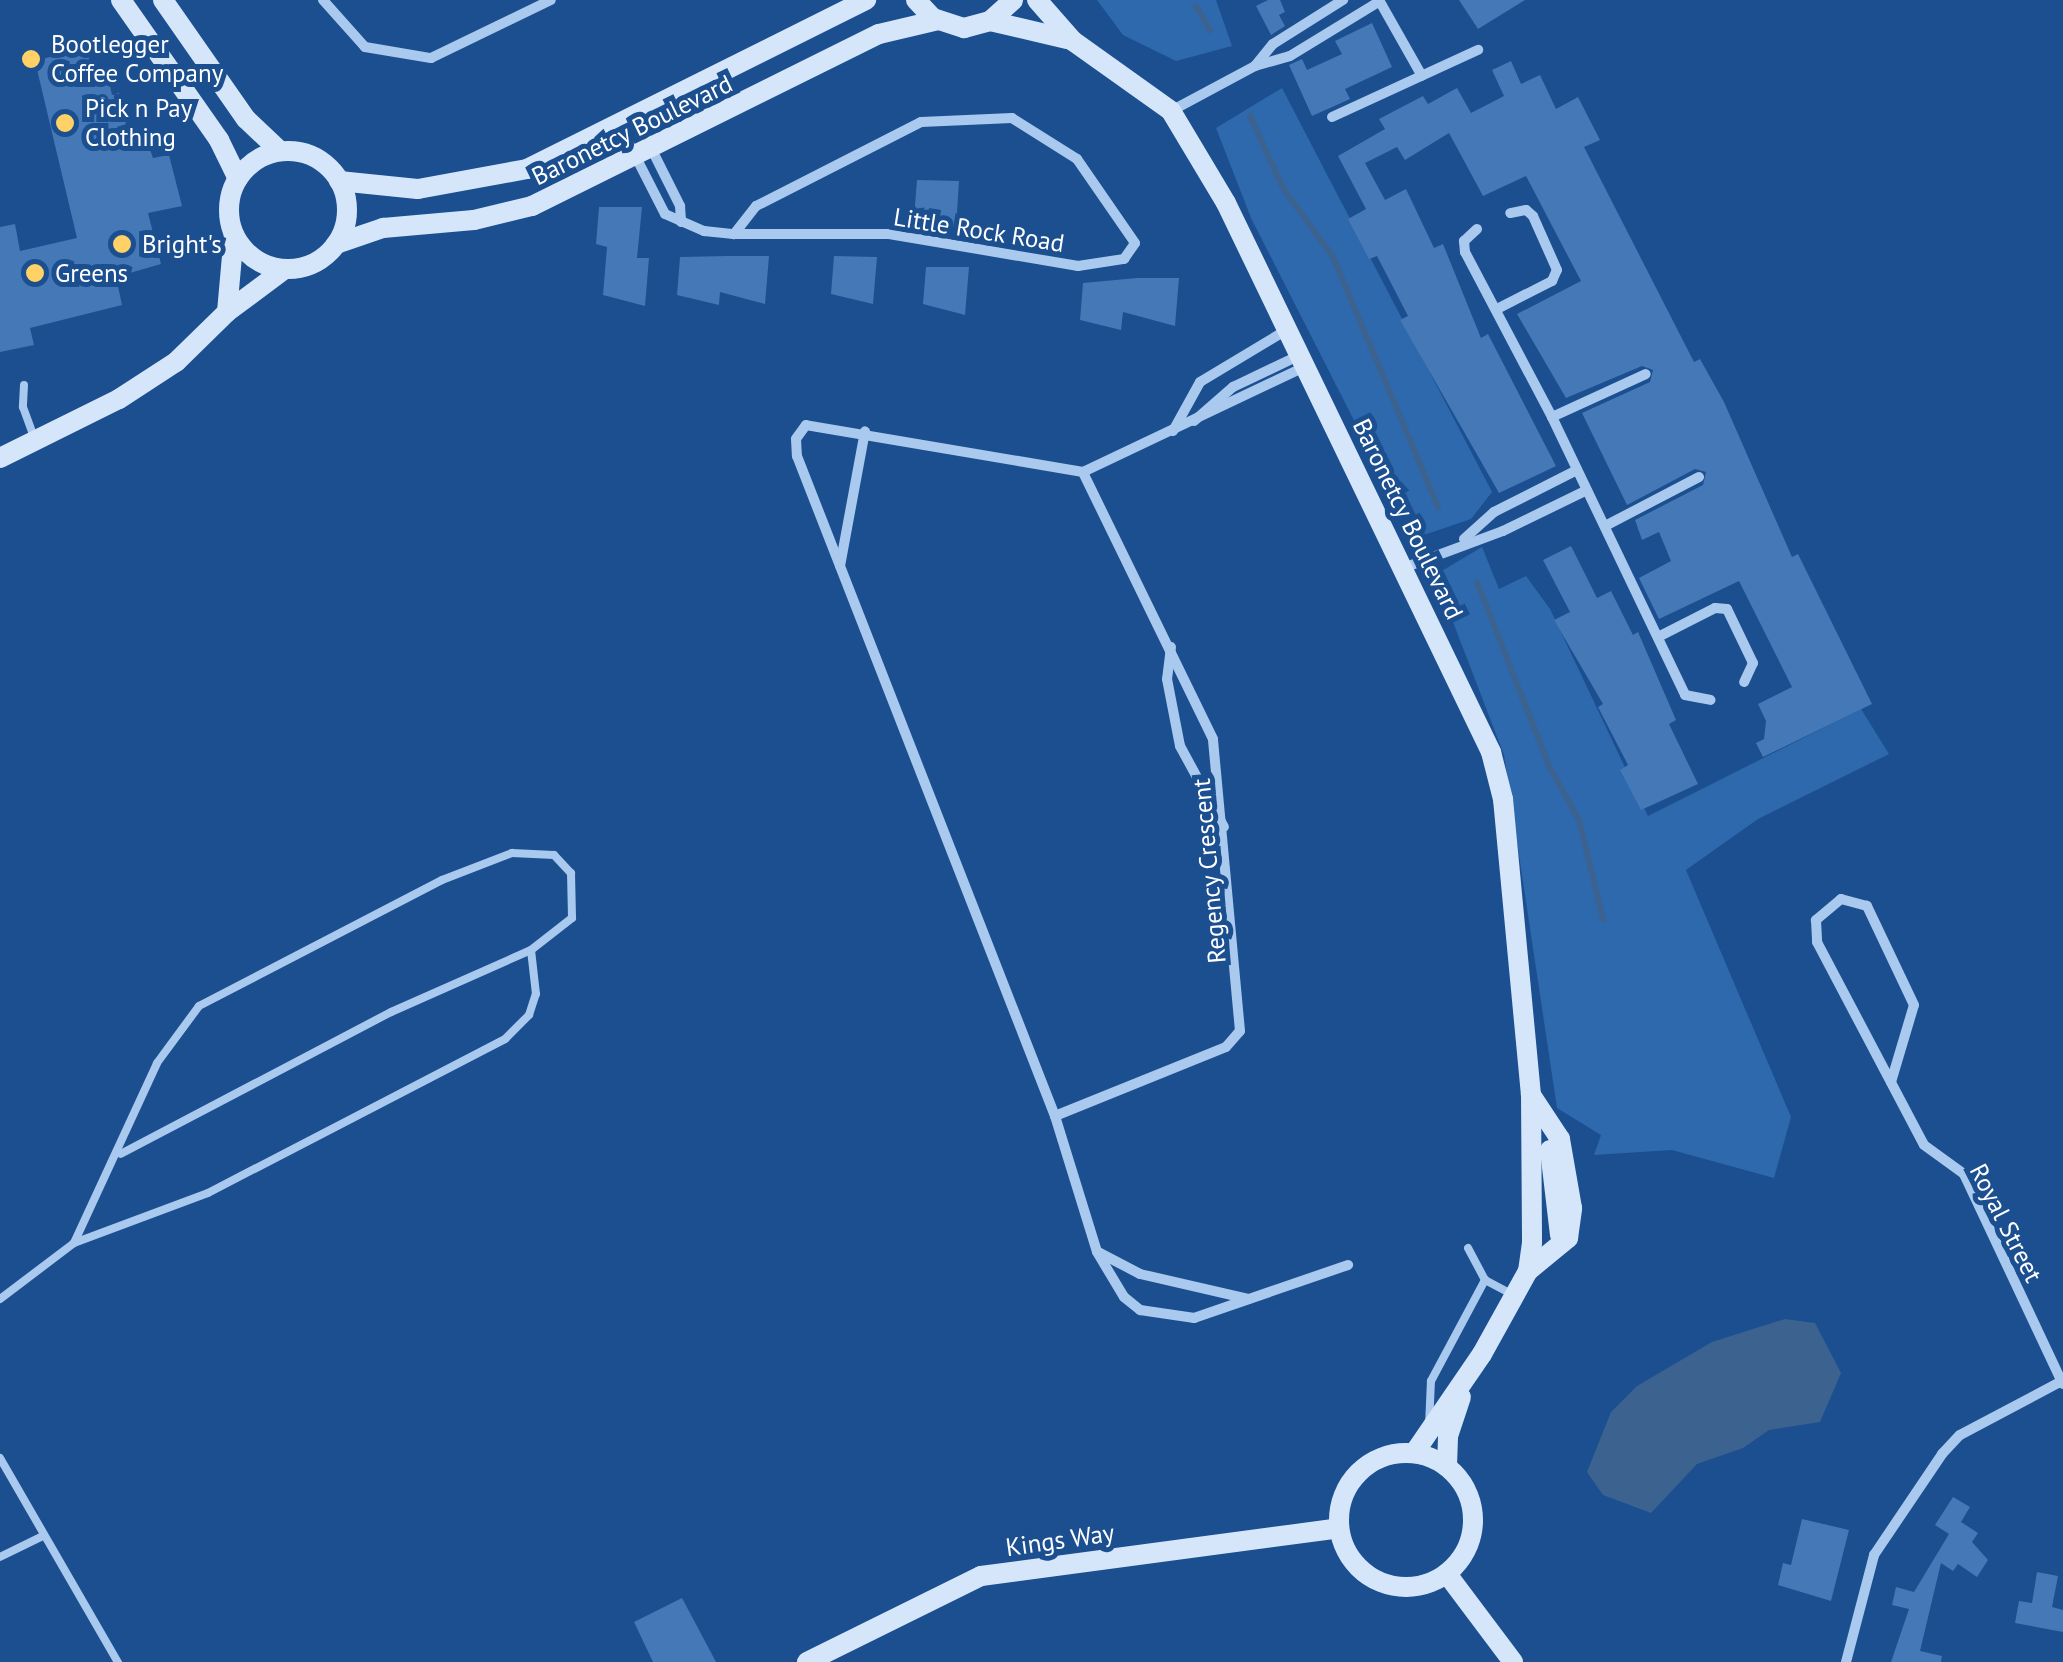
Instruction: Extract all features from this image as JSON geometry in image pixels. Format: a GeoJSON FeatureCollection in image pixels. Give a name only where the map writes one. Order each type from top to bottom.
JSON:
{"type":"FeatureCollection","features":[{"type":"Feature","properties":{"kind":"street"},"geometry":{"type":"LineString","coordinates":[[121,0],[219,140],[238,179]]}},
{"type":"Feature","properties":{"kind":"street"},"geometry":{"type":"LineString","coordinates":[[163,0],[246,119],[280,152]]}},
{"type":"Feature","properties":{"kind":"street"},"geometry":{"type":"LineString","coordinates":[[323,0],[365,48],[431,58],[550,0]]}},
{"type":"Feature","properties":{"kind":"street","name":"Baronetcy Boulevard"},"geometry":{"type":"LineString","coordinates":[[339,182],[398,190],[498,178],[627,120],[866,0]]}},
{"type":"Feature","properties":{"kind":"street"},"geometry":{"type":"LineString","coordinates":[[916,0],[938,20]]}},
{"type":"Feature","properties":{"kind":"street"},"geometry":{"type":"LineString","coordinates":[[990,21],[1014,0]]}},
{"type":"Feature","properties":{"kind":"street","name":"Baronetcy Boulevard"},"geometry":{"type":"LineString","coordinates":[[1037,0],[1073,41],[1172,111],[1226,203],[1285,331],[1406,567],[1492,752],[1500,786],[1531,1095],[1528,1271]]}},
{"type":"Feature","properties":{"kind":"street"},"geometry":{"type":"LineString","coordinates":[[1255,66],[1273,44],[1343,0]]}},
{"type":"Feature","properties":{"kind":"street"},"geometry":{"type":"LineString","coordinates":[[1172,111],[1255,66],[1290,56],[1380,0],[1422,76]]}},
{"type":"Feature","properties":{"kind":"street","name":"Baronetcy Boulevard"},"geometry":{"type":"LineString","coordinates":[[336,244],[383,228],[522,210],[879,34],[938,20],[964,28],[990,21],[1073,41]]}},
{"type":"Feature","properties":{"kind":"street"},"geometry":{"type":"LineString","coordinates":[[1332,117],[1478,50]]}},
{"type":"Feature","properties":{"kind":"street","name":"Little Rock Road"},"geometry":{"type":"LineString","coordinates":[[681,222],[734,234],[889,234],[1078,266],[1124,259],[1135,243],[1076,159],[1012,118],[921,122],[756,206],[734,234]]}},
{"type":"Feature","properties":{"kind":"street"},"geometry":{"type":"LineString","coordinates":[[627,120],[680,206],[681,222]]}},
{"type":"Feature","properties":{"kind":"street"},"geometry":{"type":"LineString","coordinates":[[627,120],[644,153],[666,214],[681,222]]}},
{"type":"Feature","properties":{"kind":"street"},"geometry":{"type":"LineString","coordinates":[[0,458],[119,399],[176,362],[227,312],[285,269],[314,263],[336,244],[346,214],[339,182],[317,158],[280,152],[256,160],[238,179],[229,203],[234,234],[227,312]]}},
{"type":"Feature","properties":{"kind":"street"},"geometry":{"type":"LineString","coordinates":[[1496,309],[1552,281],[1557,270],[1533,216],[1526,210],[1510,213]]}},
{"type":"Feature","properties":{"kind":"street"},"geometry":{"type":"LineString","coordinates":[[1477,228],[1463,247],[1606,526],[1685,695],[1711,700]]}},
{"type":"Feature","properties":{"kind":"street"},"geometry":{"type":"LineString","coordinates":[[234,234],[254,259],[285,269]]}},
{"type":"Feature","properties":{"kind":"street"},"geometry":{"type":"LineString","coordinates":[[1172,432],[1200,382],[1285,331]]}},
{"type":"Feature","properties":{"kind":"street"},"geometry":{"type":"LineString","coordinates":[[1301,362],[1233,386],[1206,404],[1193,422],[1084,472],[865,430],[806,425],[796,438],[840,567],[1055,1116],[1097,1252],[1124,1297],[1140,1310],[1194,1318],[1348,1265]]}},
{"type":"Feature","properties":{"kind":"street"},"geometry":{"type":"LineString","coordinates":[[1552,418],[1646,374]]}},
{"type":"Feature","properties":{"kind":"street"},"geometry":{"type":"LineString","coordinates":[[840,567],[865,430]]}},
{"type":"Feature","properties":{"kind":"street"},"geometry":{"type":"LineString","coordinates":[[1459,544],[1494,512],[1577,470]]}},
{"type":"Feature","properties":{"kind":"street","name":"Regency Crescent"},"geometry":{"type":"LineString","coordinates":[[1055,1116],[1236,1039],[1241,1023],[1220,758],[1171,646],[1084,472]]}},
{"type":"Feature","properties":{"kind":"street"},"geometry":{"type":"LineString","coordinates":[[1606,526],[1699,476]]}},
{"type":"Feature","properties":{"kind":"street"},"geometry":{"type":"LineString","coordinates":[[1406,567],[1459,544],[1504,531],[1587,490]]}},
{"type":"Feature","properties":{"kind":"street"},"geometry":{"type":"LineString","coordinates":[[1658,637],[1715,608],[1727,609],[1752,662],[1744,682]]}},
{"type":"Feature","properties":{"kind":"street"},"geometry":{"type":"LineString","coordinates":[[1171,646],[1167,679],[1180,746],[1226,830]]}},
{"type":"Feature","properties":{"kind":"street","name":"Royal Street"},"geometry":{"type":"LineString","coordinates":[[1891,1082],[1914,1005],[1866,906],[1841,899],[1816,920],[1817,942],[1924,1145],[1964,1174],[2062,1382]]}},
{"type":"Feature","properties":{"kind":"street","name":"Baronetcy Boulevard"},"geometry":{"type":"LineString","coordinates":[[1446,1466],[1448,1436],[1465,1386],[1528,1271],[1561,1246],[1549,1123],[1531,1095]]}},
{"type":"Feature","properties":{"kind":"street"},"geometry":{"type":"LineString","coordinates":[[1097,1252],[1140,1274],[1250,1299]]}},
{"type":"Feature","properties":{"kind":"street"},"geometry":{"type":"LineString","coordinates":[[1846,1662],[1874,1555],[1942,1454],[1960,1435],[2062,1382]]}},
{"type":"Feature","properties":{"kind":"street","name":"Baronetcy Boulevard"},"geometry":{"type":"LineString","coordinates":[[1415,1452],[1465,1386]]}},
{"type":"Feature","properties":{"kind":"street"},"geometry":{"type":"LineString","coordinates":[[1415,1452],[1446,1466],[1468,1490],[1474,1512],[1463,1558],[1447,1574],[1426,1585],[1379,1582],[1346,1550],[1339,1528],[1343,1498],[1359,1471],[1375,1459],[1415,1452]]}},
{"type":"Feature","properties":{"kind":"street","name":"Kings Way"},"geometry":{"type":"LineString","coordinates":[[807,1662],[981,1576],[1339,1528]]}},
{"type":"Feature","properties":{"kind":"street"},"geometry":{"type":"LineString","coordinates":[[1447,1574],[1513,1662]]}},
{"type":"Feature","properties":{"kind":"lane"},"geometry":{"type":"LineString","coordinates":[[24,385],[23,406],[35,440]]}},
{"type":"Feature","properties":{"kind":"lane"},"geometry":{"type":"LineString","coordinates":[[0,1299],[40,1275],[74,1243],[120,1154],[157,1063],[198,1006],[442,880],[523,851],[563,861],[575,891],[572,918],[531,950],[391,1012],[120,1154]]}},
{"type":"Feature","properties":{"kind":"lane"},"geometry":{"type":"LineString","coordinates":[[74,1243],[208,1193],[506,1039],[529,1014],[536,994],[531,950]]}},
{"type":"Feature","properties":{"kind":"lane"},"geometry":{"type":"LineString","coordinates":[[1468,1248],[1485,1280],[1514,1295]]}},
{"type":"Feature","properties":{"kind":"lane"},"geometry":{"type":"LineString","coordinates":[[1430,1430],[1431,1381],[1485,1280]]}},
{"type":"Feature","properties":{"kind":"lane"},"geometry":{"type":"LineString","coordinates":[[0,1458],[118,1662]]}},
{"type":"Feature","properties":{"kind":"lane"},"geometry":{"type":"LineString","coordinates":[[0,1558],[43,1536]]}},
{"type":"Feature","properties":{"kind":"shaded area"},"geometry":{"type":"Polygon","coordinates":[[[1097,0],[1216,0],[1232,46],[1176,61],[1123,35],[1097,0]]]}},
{"type":"Feature","properties":{"kind":"shaded area"},"geometry":{"type":"Polygon","coordinates":[[[1282,88],[1492,492],[1471,519],[1421,536],[1392,495],[1251,218],[1216,128],[1282,88]]]}},
{"type":"Feature","properties":{"kind":"shaded area"},"geometry":{"type":"Polygon","coordinates":[[[1482,547],[1499,589],[1526,576],[1550,609],[1648,816],[1861,709],[1889,754],[1758,819],[1686,870],[1791,1117],[1774,1178],[1672,1150],[1594,1155],[1601,1135],[1557,1108],[1504,755],[1435,575],[1482,547]]]}},
{"type":"Feature","properties":{"kind":"shaded area"},"geometry":{"type":"Polygon","coordinates":[[[1785,1319],[1815,1323],[1841,1373],[1820,1422],[1769,1430],[1743,1448],[1697,1464],[1651,1513],[1603,1495],[1587,1472],[1611,1412],[1637,1386],[1712,1342],[1785,1319]]]}},
{"type":"Feature","properties":{"kind":"building"},"geometry":{"type":"Polygon","coordinates":[[[1280,0],[1285,12],[1279,15],[1285,26],[1271,35],[1256,6],[1280,0]]]}},
{"type":"Feature","properties":{"kind":"building"},"geometry":{"type":"Polygon","coordinates":[[[1459,0],[1525,0],[1478,29],[1459,0]]]}},
{"type":"Feature","properties":{"kind":"building"},"geometry":{"type":"Polygon","coordinates":[[[1372,23],[1392,67],[1345,89],[1350,99],[1312,116],[1289,65],[1302,59],[1307,70],[1342,54],[1335,41],[1372,23]]]}},
{"type":"Feature","properties":{"kind":"building"},"geometry":{"type":"Polygon","coordinates":[[[86,47],[93,75],[107,73],[112,95],[119,93],[132,147],[147,141],[153,158],[169,155],[182,206],[148,213],[161,264],[116,277],[122,305],[30,328],[34,345],[0,352],[0,227],[15,224],[20,251],[77,238],[35,61],[86,47]]]}},
{"type":"Feature","properties":{"kind":"building"},"geometry":{"type":"Polygon","coordinates":[[[1511,61],[1521,84],[1540,75],[1556,109],[1578,97],[1600,140],[1584,147],[1694,362],[1700,359],[1724,402],[1792,557],[1798,554],[1872,704],[1763,757],[1756,743],[1764,739],[1766,721],[1758,704],[1792,687],[1739,581],[1659,619],[1639,578],[1671,561],[1659,532],[1642,540],[1635,520],[1703,485],[1706,472],[1695,469],[1627,505],[1582,413],[1650,382],[1653,370],[1642,366],[1566,398],[1517,314],[1581,281],[1526,176],[1483,196],[1449,133],[1405,160],[1397,147],[1365,163],[1385,200],[1406,189],[1434,248],[1443,244],[1481,338],[1488,334],[1556,466],[1499,493],[1400,320],[1408,316],[1377,256],[1369,259],[1348,219],[1366,209],[1338,156],[1385,129],[1379,119],[1423,96],[1428,104],[1457,88],[1471,113],[1504,96],[1492,70],[1511,61]]]}},
{"type":"Feature","properties":{"kind":"building"},"geometry":{"type":"Polygon","coordinates":[[[917,180],[959,181],[956,228],[914,218],[917,180]]]}},
{"type":"Feature","properties":{"kind":"building"},"geometry":{"type":"Polygon","coordinates":[[[599,207],[642,207],[637,258],[649,258],[645,306],[603,295],[607,247],[596,244],[599,207]]]}},
{"type":"Feature","properties":{"kind":"building"},"geometry":{"type":"Polygon","coordinates":[[[769,256],[765,304],[720,292],[719,305],[677,295],[680,257],[769,256]]]}},
{"type":"Feature","properties":{"kind":"building"},"geometry":{"type":"Polygon","coordinates":[[[834,256],[877,257],[873,304],[831,294],[834,256]]]}},
{"type":"Feature","properties":{"kind":"building"},"geometry":{"type":"Polygon","coordinates":[[[926,267],[969,267],[965,315],[923,304],[926,267]]]}},
{"type":"Feature","properties":{"kind":"building"},"geometry":{"type":"Polygon","coordinates":[[[1179,278],[1175,326],[1123,312],[1121,330],[1080,320],[1083,283],[1179,278]]]}},
{"type":"Feature","properties":{"kind":"building"},"geometry":{"type":"Polygon","coordinates":[[[1571,546],[1597,598],[1611,591],[1633,635],[1638,632],[1676,720],[1669,724],[1698,784],[1641,810],[1620,770],[1628,765],[1598,707],[1603,704],[1554,620],[1570,612],[1543,560],[1571,546]]]}},
{"type":"Feature","properties":{"kind":"building"},"geometry":{"type":"Polygon","coordinates":[[[1953,1497],[1970,1507],[1961,1522],[1978,1533],[1972,1542],[1988,1560],[1977,1577],[1958,1564],[1953,1571],[1941,1563],[1920,1651],[1942,1656],[1941,1662],[1891,1662],[1909,1609],[1892,1605],[1896,1587],[1914,1592],[1949,1534],[1935,1525],[1953,1497]]]}},
{"type":"Feature","properties":{"kind":"building"},"geometry":{"type":"Polygon","coordinates":[[[1802,1519],[1849,1530],[1831,1601],[1778,1585],[1783,1563],[1791,1565],[1802,1519]]]}},
{"type":"Feature","properties":{"kind":"building"},"geometry":{"type":"Polygon","coordinates":[[[2037,1572],[2058,1576],[2052,1607],[2063,1610],[2063,1632],[2015,1623],[2019,1601],[2032,1603],[2037,1572]]]}},
{"type":"Feature","properties":{"kind":"building"},"geometry":{"type":"Polygon","coordinates":[[[682,1598],[716,1662],[653,1662],[634,1622],[682,1598]]]}},
{"type":"Feature","properties":{"kind":"waterway"},"geometry":{"type":"LineString","coordinates":[[1196,6],[1210,30]]}},
{"type":"Feature","properties":{"kind":"waterway"},"geometry":{"type":"LineString","coordinates":[[1250,116],[1283,188],[1333,257],[1438,507]]}},
{"type":"Feature","properties":{"kind":"waterway"},"geometry":{"type":"LineString","coordinates":[[1477,582],[1549,766],[1579,820],[1603,919]]}},
{"type":"Feature","properties":{"kind":"place","name":"Bootlegger Coffee Company"},"geometry":{"type":"Point","coordinates":[31,59]}},
{"type":"Feature","properties":{"kind":"place","name":"Pick n Pay Clothing"},"geometry":{"type":"Point","coordinates":[65,123]}},
{"type":"Feature","properties":{"kind":"place","name":"Bright's"},"geometry":{"type":"Point","coordinates":[122,244]}},
{"type":"Feature","properties":{"kind":"place","name":"Greens"},"geometry":{"type":"Point","coordinates":[35,273]}}]}
